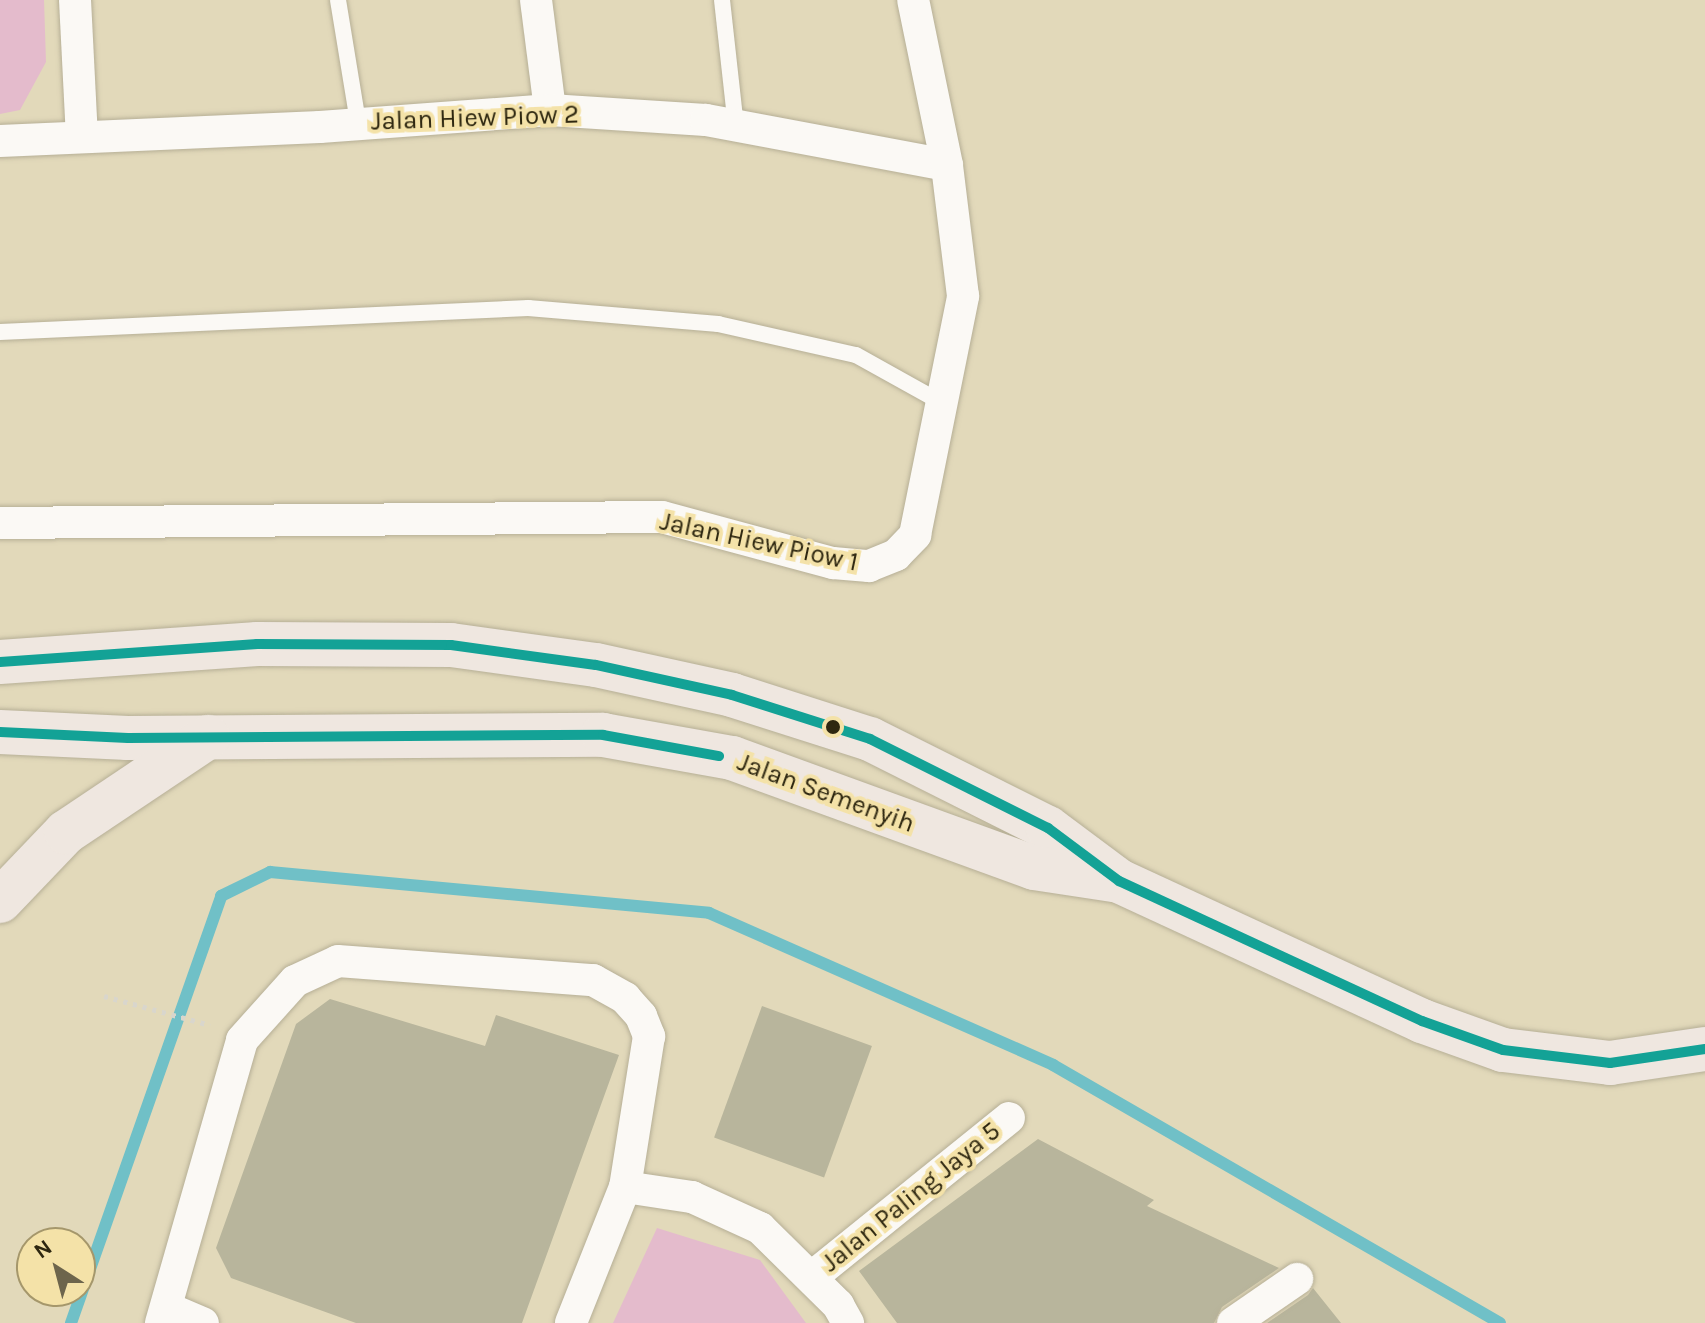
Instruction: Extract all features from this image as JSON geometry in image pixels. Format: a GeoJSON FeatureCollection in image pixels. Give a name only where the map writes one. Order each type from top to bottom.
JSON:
{"type":"FeatureCollection","features":[{"type":"Feature","properties":{"kind":"main road","name":"Jalan Semenyih"},"geometry":{"type":"LineString","coordinates":[[11,652],[257,644],[436,645],[596,665],[732,695],[870,739],[1048,828],[1119,881],[1422,1021],[1503,1050],[1610,1063],[1705,1049]]}},
{"type":"Feature","properties":{"kind":"main road","name":"Jalan Semenyih"},"geometry":{"type":"LineString","coordinates":[[0,732],[208,737],[603,735],[732,758],[1034,868],[1119,881]]}},
{"type":"Feature","properties":{"kind":"main road"},"geometry":{"type":"LineString","coordinates":[[0,901],[66,832],[208,737]]}},
{"type":"Feature","properties":{"kind":"street"},"geometry":{"type":"LineString","coordinates":[[75,0],[82,137]]}},
{"type":"Feature","properties":{"kind":"street"},"geometry":{"type":"LineString","coordinates":[[536,0],[550,110]]}},
{"type":"Feature","properties":{"kind":"street","name":"Jalan Hiew Piow 1"},"geometry":{"type":"LineString","coordinates":[[0,523],[662,517],[833,563],[869,566],[896,555],[915,535],[945,405],[963,296],[947,165],[913,0]]}},
{"type":"Feature","properties":{"kind":"street","name":"Jalan Hiew Piow 2"},"geometry":{"type":"LineString","coordinates":[[0,141],[550,110],[736,126],[947,165]]}},
{"type":"Feature","properties":{"kind":"street"},"geometry":{"type":"LineString","coordinates":[[203,1323],[164,1316],[242,1040],[295,981],[338,961],[593,980],[625,998],[649,1036],[625,1187],[571,1323]]}},
{"type":"Feature","properties":{"kind":"street","name":"Jalan Paling Jaya 5"},"geometry":{"type":"LineString","coordinates":[[812,1277],[1009,1118]]}},
{"type":"Feature","properties":{"kind":"street"},"geometry":{"type":"LineString","coordinates":[[625,1187],[692,1197],[760,1228],[812,1277],[848,1323]]}},
{"type":"Feature","properties":{"kind":"street"},"geometry":{"type":"LineString","coordinates":[[1233,1323],[1297,1279]]}},
{"type":"Feature","properties":{"kind":"lane"},"geometry":{"type":"LineString","coordinates":[[338,0],[358,122]]}},
{"type":"Feature","properties":{"kind":"lane"},"geometry":{"type":"LineString","coordinates":[[722,0],[736,126]]}},
{"type":"Feature","properties":{"kind":"lane"},"geometry":{"type":"LineString","coordinates":[[0,332],[528,308],[718,324],[841,352],[945,405]]}},
{"type":"Feature","properties":{"kind":"path"},"geometry":{"type":"LineString","coordinates":[[104,996],[197,1018]]}},
{"type":"Feature","properties":{"kind":"shaded area"},"geometry":{"type":"Polygon","coordinates":[[[0,0],[44,0],[46,62],[20,110],[0,114],[0,0]]]}},
{"type":"Feature","properties":{"kind":"shaded area"},"geometry":{"type":"Polygon","coordinates":[[[657,1228],[760,1260],[806,1323],[613,1323],[657,1228]]]}},
{"type":"Feature","properties":{"kind":"building"},"geometry":{"type":"Polygon","coordinates":[[[330,999],[485,1046],[496,1015],[619,1055],[522,1323],[356,1323],[231,1278],[216,1248],[296,1024],[330,999]]]}},
{"type":"Feature","properties":{"kind":"building"},"geometry":{"type":"Polygon","coordinates":[[[762,1006],[872,1046],[824,1178],[714,1138],[762,1006]]]}},
{"type":"Feature","properties":{"kind":"building"},"geometry":{"type":"Polygon","coordinates":[[[1038,1139],[1154,1200],[1147,1206],[1279,1268],[1222,1307],[1214,1323],[897,1323],[859,1271],[1038,1139]]]}},
{"type":"Feature","properties":{"kind":"building"},"geometry":{"type":"Polygon","coordinates":[[[1313,1288],[1341,1323],[1267,1323],[1308,1295],[1313,1288]]]}},
{"type":"Feature","properties":{"kind":"waterway"},"geometry":{"type":"LineString","coordinates":[[71,1323],[221,896],[270,872],[709,913],[1053,1065],[1500,1323]]}},
{"type":"Feature","properties":{"kind":"transit line"},"geometry":{"type":"LineString","coordinates":[[0,662],[257,644],[451,645],[596,665],[732,695],[870,739],[1048,828],[1119,881],[1422,1021],[1503,1050],[1610,1063],[1705,1049]]}},
{"type":"Feature","properties":{"kind":"transit line"},"geometry":{"type":"LineString","coordinates":[[0,732],[128,738],[603,735],[719,756]]}}]}
